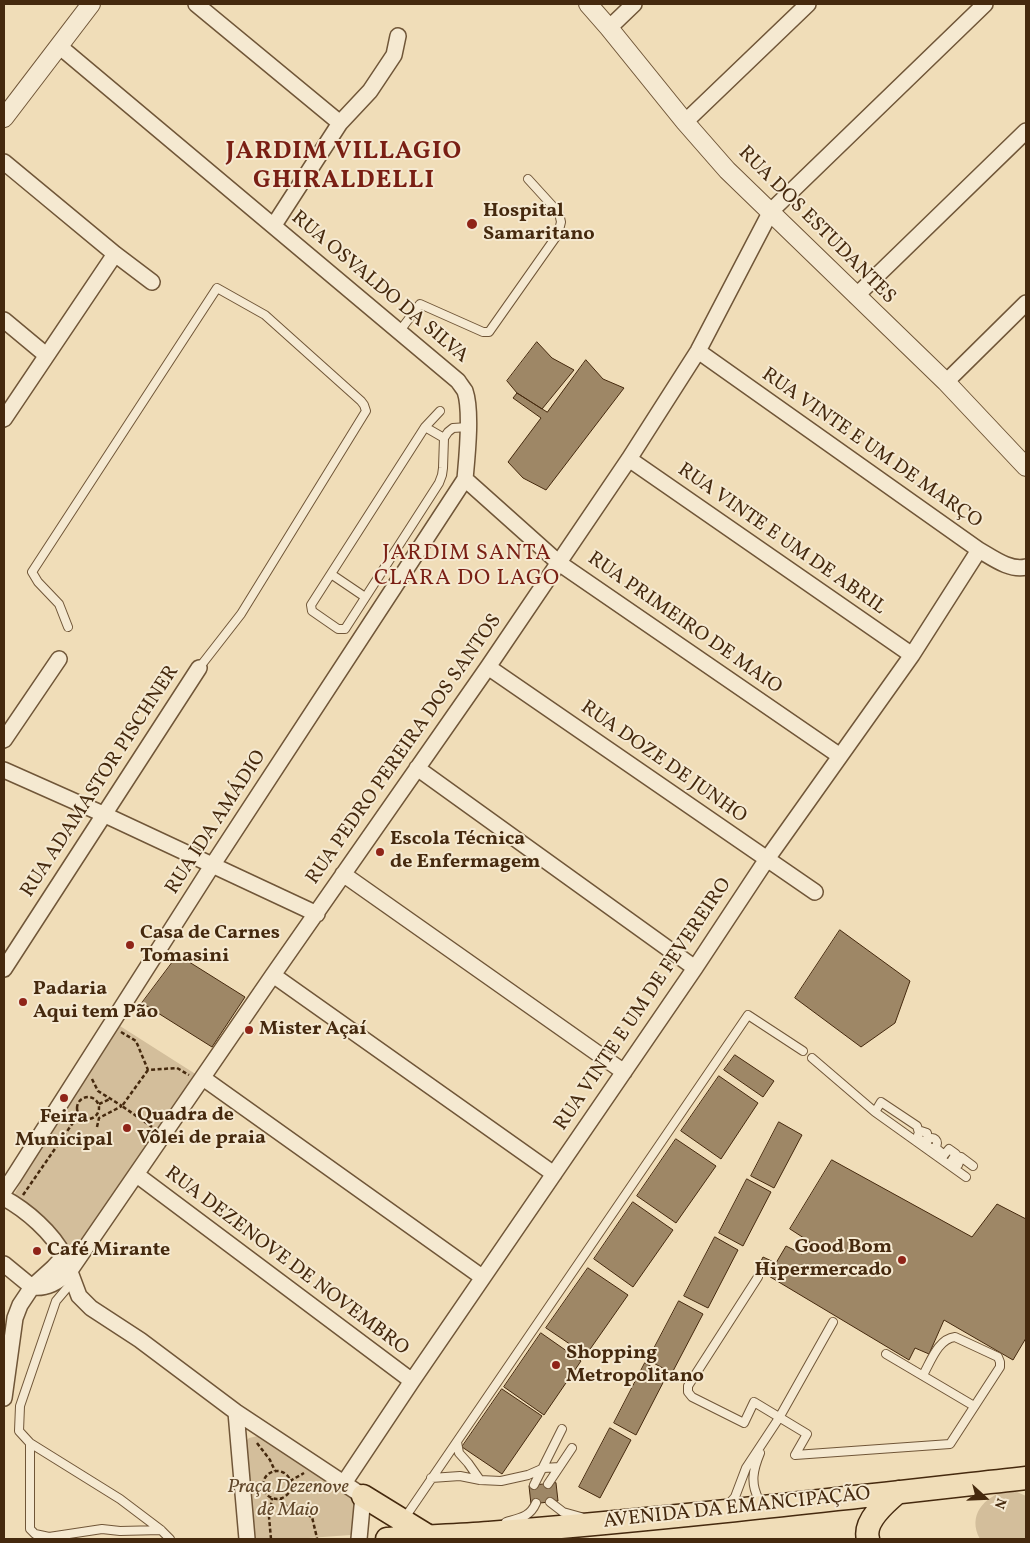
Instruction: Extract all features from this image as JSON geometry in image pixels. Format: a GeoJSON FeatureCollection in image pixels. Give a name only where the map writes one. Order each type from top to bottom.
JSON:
{"type":"FeatureCollection","features":[{"type":"Feature","properties":{"kind":"main road","name":"AVENIDA DA EMANCIPAÇÃO"},"geometry":{"type":"LineString","coordinates":[[387,1539],[461,1535],[710,1512],[1026,1478]]}},
{"type":"Feature","properties":{"kind":"main road"},"geometry":{"type":"LineString","coordinates":[[868,1539],[867,1536],[872,1519],[882,1506],[898,1492]]}},
{"type":"Feature","properties":{"kind":"main road"},"geometry":{"type":"LineString","coordinates":[[363,1496],[428,1536]]}},
{"type":"Feature","properties":{"kind":"street"},"geometry":{"type":"LineString","coordinates":[[4,118],[91,4]]}},
{"type":"Feature","properties":{"kind":"street"},"geometry":{"type":"LineString","coordinates":[[196,4],[340,123]]}},
{"type":"Feature","properties":{"kind":"street","name":"RUA DOS ESTUDANTES"},"geometry":{"type":"LineString","coordinates":[[588,4],[727,170],[946,382],[1026,467]]}},
{"type":"Feature","properties":{"kind":"street"},"geometry":{"type":"LineString","coordinates":[[609,28],[634,4]]}},
{"type":"Feature","properties":{"kind":"street"},"geometry":{"type":"LineString","coordinates":[[685,122],[808,4]]}},
{"type":"Feature","properties":{"kind":"street","name":"RUA PEDRO PEREIRA DOS SANTOS"},"geometry":{"type":"LineString","coordinates":[[71,1277],[137,1174],[488,667],[629,459],[698,351],[771,211],[985,4]]}},
{"type":"Feature","properties":{"kind":"street"},"geometry":{"type":"LineString","coordinates":[[274,225],[340,123],[370,90],[394,55],[398,36]]}},
{"type":"Feature","properties":{"kind":"street","name":"RUA OSVALDO DA SILVA"},"geometry":{"type":"LineString","coordinates":[[59,46],[458,381],[465,391],[468,404],[468,445],[465,479]]}},
{"type":"Feature","properties":{"kind":"street"},"geometry":{"type":"LineString","coordinates":[[856,296],[1026,131]]}},
{"type":"Feature","properties":{"kind":"street"},"geometry":{"type":"LineString","coordinates":[[4,162],[114,254],[152,282]]}},
{"type":"Feature","properties":{"kind":"street"},"geometry":{"type":"LineString","coordinates":[[4,419],[114,254]]}},
{"type":"Feature","properties":{"kind":"street"},"geometry":{"type":"LineString","coordinates":[[946,382],[1026,303]]}},
{"type":"Feature","properties":{"kind":"street"},"geometry":{"type":"LineString","coordinates":[[4,320],[46,355]]}},
{"type":"Feature","properties":{"kind":"street","name":"RUA VINTE E UM DE MARÇO"},"geometry":{"type":"LineString","coordinates":[[698,351],[979,550],[1013,568],[1020,569],[1026,567]]}},
{"type":"Feature","properties":{"kind":"street","name":"RUA VINTE E UM DE ABRIL"},"geometry":{"type":"LineString","coordinates":[[629,459],[912,655]]}},
{"type":"Feature","properties":{"kind":"street","name":"RUA PRIMEIRO DE MAIO"},"geometry":{"type":"LineString","coordinates":[[465,479],[558,563],[840,756]]}},
{"type":"Feature","properties":{"kind":"street","name":"RUA IDA AMÁDIO"},"geometry":{"type":"LineString","coordinates":[[4,1191],[213,865],[465,479]]}},
{"type":"Feature","properties":{"kind":"street","name":"RUA VINTE E UM DE FEVEREIRO"},"geometry":{"type":"LineString","coordinates":[[344,1483],[482,1277],[695,968],[767,859],[912,655],[979,550]]}},
{"type":"Feature","properties":{"kind":"street"},"geometry":{"type":"LineString","coordinates":[[4,740],[59,659]]}},
{"type":"Feature","properties":{"kind":"street","name":"RUA DOZE DE JUNHO"},"geometry":{"type":"LineString","coordinates":[[488,667],[815,892]]}},
{"type":"Feature","properties":{"kind":"street","name":"RUA ADAMASTOR PISCHNER"},"geometry":{"type":"LineString","coordinates":[[4,969],[199,668]]}},
{"type":"Feature","properties":{"kind":"street"},"geometry":{"type":"LineString","coordinates":[[417,768],[695,968]]}},
{"type":"Feature","properties":{"kind":"street"},"geometry":{"type":"LineString","coordinates":[[4,770],[317,914]]}},
{"type":"Feature","properties":{"kind":"street"},"geometry":{"type":"LineString","coordinates":[[343,874],[624,1072]]}},
{"type":"Feature","properties":{"kind":"street"},"geometry":{"type":"LineString","coordinates":[[273,975],[554,1174]]}},
{"type":"Feature","properties":{"kind":"street"},"geometry":{"type":"LineString","coordinates":[[204,1078],[482,1277]]}},
{"type":"Feature","properties":{"kind":"street","name":"RUA DEZENOVE DE NOVEMBRO"},"geometry":{"type":"LineString","coordinates":[[137,1174],[412,1380]]}},
{"type":"Feature","properties":{"kind":"street"},"geometry":{"type":"LineString","coordinates":[[10,1201],[32,1217],[59,1246],[79,1296],[91,1308],[140,1340],[236,1412],[363,1496],[359,1539]]}},
{"type":"Feature","properties":{"kind":"street"},"geometry":{"type":"LineString","coordinates":[[4,1398],[16,1318],[20,1305],[32,1287],[64,1256]]}},
{"type":"Feature","properties":{"kind":"street"},"geometry":{"type":"LineString","coordinates":[[4,1264],[32,1287],[44,1287],[71,1277]]}},
{"type":"Feature","properties":{"kind":"street"},"geometry":{"type":"LineString","coordinates":[[236,1412],[247,1539]]}},
{"type":"Feature","properties":{"kind":"lane"},"geometry":{"type":"LineString","coordinates":[[399,332],[420,304],[483,332],[489,332],[558,234],[561,222],[559,213],[528,179]]}},
{"type":"Feature","properties":{"kind":"lane"},"geometry":{"type":"LineString","coordinates":[[68,627],[59,604],[38,582],[32,572],[217,288],[264,315],[361,401],[366,411],[240,614],[199,668]]}},
{"type":"Feature","properties":{"kind":"lane"},"geometry":{"type":"LineString","coordinates":[[440,411],[425,427],[311,605],[312,611],[342,630],[345,629],[439,483],[443,468],[444,438],[454,428],[468,427]]}},
{"type":"Feature","properties":{"kind":"lane"},"geometry":{"type":"LineString","coordinates":[[425,427],[444,438]]}},
{"type":"Feature","properties":{"kind":"lane"},"geometry":{"type":"LineString","coordinates":[[331,574],[365,597]]}},
{"type":"Feature","properties":{"kind":"lane"},"geometry":{"type":"LineString","coordinates":[[403,1520],[748,1015],[802,1051]]}},
{"type":"Feature","properties":{"kind":"lane"},"geometry":{"type":"LineString","coordinates":[[812,1058],[875,1112],[966,1177]]}},
{"type":"Feature","properties":{"kind":"lane"},"geometry":{"type":"LineString","coordinates":[[875,1112],[881,1102],[917,1126],[919,1140],[928,1140],[928,1146],[931,1148],[935,1147],[944,1155],[949,1149],[956,1154],[952,1160],[958,1165],[961,1157],[973,1166]]}},
{"type":"Feature","properties":{"kind":"lane"},"geometry":{"type":"LineString","coordinates":[[758,1276],[688,1386],[688,1392],[692,1396],[744,1423],[754,1402],[807,1434],[795,1455],[950,1444],[1000,1367],[1000,1362],[998,1358],[955,1337],[948,1338],[940,1344],[923,1375]]}},
{"type":"Feature","properties":{"kind":"lane"},"geometry":{"type":"LineString","coordinates":[[71,1277],[56,1301],[20,1406],[19,1431],[30,1443],[120,1499],[169,1538]]}},
{"type":"Feature","properties":{"kind":"lane"},"geometry":{"type":"LineString","coordinates":[[710,1512],[727,1506],[735,1497],[746,1468],[778,1418],[833,1322]]}},
{"type":"Feature","properties":{"kind":"lane"},"geometry":{"type":"LineString","coordinates":[[886,1354],[974,1406]]}},
{"type":"Feature","properties":{"kind":"lane"},"geometry":{"type":"LineString","coordinates":[[534,1485],[562,1429]]}},
{"type":"Feature","properties":{"kind":"lane"},"geometry":{"type":"LineString","coordinates":[[770,1430],[754,1468],[754,1491],[759,1500],[779,1505]]}},
{"type":"Feature","properties":{"kind":"lane"},"geometry":{"type":"LineString","coordinates":[[457,1442],[459,1454],[480,1480]]}},
{"type":"Feature","properties":{"kind":"lane"},"geometry":{"type":"LineString","coordinates":[[30,1443],[30,1529],[35,1534],[49,1536],[102,1529],[120,1531],[161,1530]]}},
{"type":"Feature","properties":{"kind":"lane"},"geometry":{"type":"LineString","coordinates":[[548,1484],[572,1448]]}},
{"type":"Feature","properties":{"kind":"lane"},"geometry":{"type":"LineString","coordinates":[[431,1478],[460,1476],[480,1480],[502,1481],[528,1476],[544,1468],[559,1467]]}},
{"type":"Feature","properties":{"kind":"lane"},"geometry":{"type":"LineString","coordinates":[[550,1502],[563,1512],[584,1518],[623,1520]]}},
{"type":"Feature","properties":{"kind":"lane"},"geometry":{"type":"LineString","coordinates":[[461,1535],[522,1517],[532,1512],[536,1503]]}},
{"type":"Feature","properties":{"kind":"path"},"geometry":{"type":"LineString","coordinates":[[116,1039],[121,1031],[136,1041],[148,1070]]}},
{"type":"Feature","properties":{"kind":"path"},"geometry":{"type":"LineString","coordinates":[[148,1070],[177,1068]]}},
{"type":"Feature","properties":{"kind":"path"},"geometry":{"type":"LineString","coordinates":[[97,1127],[98,1118],[122,1106],[148,1070]]}},
{"type":"Feature","properties":{"kind":"path"},"geometry":{"type":"LineString","coordinates":[[91,1076],[98,1091],[155,1129]]}},
{"type":"Feature","properties":{"kind":"path"},"geometry":{"type":"LineString","coordinates":[[87,1096],[95,1098],[99,1104],[97,1114],[92,1118],[85,1118],[79,1114],[78,1103],[87,1096]]}},
{"type":"Feature","properties":{"kind":"path"},"geometry":{"type":"LineString","coordinates":[[99,1104],[110,1099]]}},
{"type":"Feature","properties":{"kind":"path"},"geometry":{"type":"LineString","coordinates":[[10,1201],[79,1114]]}},
{"type":"Feature","properties":{"kind":"path"},"geometry":{"type":"LineString","coordinates":[[253,1437],[270,1460],[275,1472]]}},
{"type":"Feature","properties":{"kind":"path"},"geometry":{"type":"LineString","coordinates":[[275,1472],[285,1474],[290,1481],[290,1490],[284,1498],[272,1498],[266,1495],[263,1481],[268,1474],[275,1472]]}},
{"type":"Feature","properties":{"kind":"path"},"geometry":{"type":"LineString","coordinates":[[290,1481],[305,1472]]}},
{"type":"Feature","properties":{"kind":"path"},"geometry":{"type":"LineString","coordinates":[[271,1539],[269,1517],[272,1498]]}},
{"type":"Feature","properties":{"kind":"path"},"geometry":{"type":"LineString","coordinates":[[280,1499],[287,1506],[312,1517],[317,1538]]}},
{"type":"Feature","properties":{"kind":"green space"},"geometry":{"type":"Polygon","coordinates":[[[120,1026],[197,1075],[80,1243],[76,1246],[70,1246],[25,1205],[15,1193],[25,1174],[120,1026]]]}},
{"type":"Feature","properties":{"kind":"green space","name":"Praça Dezenove de Maio"},"geometry":{"type":"Polygon","coordinates":[[[262,1435],[353,1496],[358,1516],[356,1526],[351,1535],[294,1539],[255,1539],[250,1537],[246,1441],[249,1438],[262,1435]]]}},
{"type":"Feature","properties":{"kind":"green space"},"geometry":{"type":"Polygon","coordinates":[[[1007,1491],[1017,1492],[1026,1496],[1026,1539],[980,1539],[976,1531],[976,1522],[980,1508],[991,1497],[1007,1491]]]}},
{"type":"Feature","properties":{"kind":"building"},"geometry":{"type":"Polygon","coordinates":[[[537,342],[552,358],[574,370],[542,409],[517,393],[507,381],[537,342]]]}},
{"type":"Feature","properties":{"kind":"building"},"geometry":{"type":"Polygon","coordinates":[[[586,360],[603,379],[624,388],[546,490],[523,478],[508,462],[541,418],[513,398],[517,393],[547,412],[586,360]]]}},
{"type":"Feature","properties":{"kind":"building"},"geometry":{"type":"Polygon","coordinates":[[[840,930],[910,981],[895,1023],[861,1047],[795,998],[840,930]]]}},
{"type":"Feature","properties":{"kind":"building"},"geometry":{"type":"Polygon","coordinates":[[[178,955],[245,997],[212,1047],[142,1003],[178,955]]]}},
{"type":"Feature","properties":{"kind":"building"},"geometry":{"type":"Polygon","coordinates":[[[735,1055],[774,1081],[763,1097],[724,1070],[735,1055]]]}},
{"type":"Feature","properties":{"kind":"building"},"geometry":{"type":"Polygon","coordinates":[[[719,1076],[758,1103],[721,1159],[681,1131],[719,1076]]]}},
{"type":"Feature","properties":{"kind":"building"},"geometry":{"type":"Polygon","coordinates":[[[779,1122],[802,1135],[774,1188],[751,1176],[779,1122]]]}},
{"type":"Feature","properties":{"kind":"building"},"geometry":{"type":"Polygon","coordinates":[[[676,1139],[716,1166],[676,1223],[637,1196],[676,1139]]]}},
{"type":"Feature","properties":{"kind":"building","name":"Good Bom Hipermercado"},"geometry":{"type":"Polygon","coordinates":[[[832,1160],[972,1237],[997,1204],[1026,1219],[1026,1338],[1013,1360],[944,1320],[929,1354],[915,1348],[909,1360],[757,1269],[763,1257],[776,1263],[786,1246],[802,1254],[810,1242],[790,1229],[832,1160]]]}},
{"type":"Feature","properties":{"kind":"building"},"geometry":{"type":"Polygon","coordinates":[[[747,1179],[771,1192],[743,1246],[719,1233],[747,1179]]]}},
{"type":"Feature","properties":{"kind":"building"},"geometry":{"type":"Polygon","coordinates":[[[633,1202],[673,1230],[633,1287],[594,1259],[633,1202]]]}},
{"type":"Feature","properties":{"kind":"building"},"geometry":{"type":"Polygon","coordinates":[[[715,1237],[738,1250],[708,1308],[684,1296],[715,1237]]]}},
{"type":"Feature","properties":{"kind":"building"},"geometry":{"type":"Polygon","coordinates":[[[588,1268],[628,1295],[586,1355],[546,1328],[588,1268]]]}},
{"type":"Feature","properties":{"kind":"building"},"geometry":{"type":"Polygon","coordinates":[[[679,1301],[703,1314],[672,1373],[648,1360],[679,1301]]]}},
{"type":"Feature","properties":{"kind":"building"},"geometry":{"type":"Polygon","coordinates":[[[541,1333],[581,1361],[544,1415],[504,1387],[541,1333]]]}},
{"type":"Feature","properties":{"kind":"building"},"geometry":{"type":"Polygon","coordinates":[[[645,1363],[667,1375],[636,1435],[614,1423],[645,1363]]]}},
{"type":"Feature","properties":{"kind":"building"},"geometry":{"type":"Polygon","coordinates":[[[502,1389],[542,1416],[502,1474],[462,1447],[502,1389]]]}},
{"type":"Feature","properties":{"kind":"building"},"geometry":{"type":"Polygon","coordinates":[[[610,1428],[631,1440],[600,1498],[579,1487],[610,1428]]]}},
{"type":"Feature","properties":{"kind":"building"},"geometry":{"type":"Polygon","coordinates":[[[556,1483],[558,1501],[531,1504],[529,1486],[556,1483]]]}},
{"type":"Feature","properties":{"kind":"place","name":"Hospital Samaritano"},"geometry":{"type":"Point","coordinates":[472,224]}},
{"type":"Feature","properties":{"kind":"place","name":"Escola Técnica de Enfermagem"},"geometry":{"type":"Point","coordinates":[380,852]}},
{"type":"Feature","properties":{"kind":"place","name":"Casa de Carnes Tomasini"},"geometry":{"type":"Point","coordinates":[130,945]}},
{"type":"Feature","properties":{"kind":"place","name":"Padaria Aqui tem Pão"},"geometry":{"type":"Point","coordinates":[23,1002]}},
{"type":"Feature","properties":{"kind":"place","name":"Mister Açaí"},"geometry":{"type":"Point","coordinates":[249,1030]}},
{"type":"Feature","properties":{"kind":"place","name":"Feira Municipal"},"geometry":{"type":"Point","coordinates":[64,1098]}},
{"type":"Feature","properties":{"kind":"place","name":"Quadra de Vôlei de praia"},"geometry":{"type":"Point","coordinates":[127,1128]}},
{"type":"Feature","properties":{"kind":"place","name":"Café Mirante"},"geometry":{"type":"Point","coordinates":[37,1251]}},
{"type":"Feature","properties":{"kind":"place","name":"Good Bom Hipermercado"},"geometry":{"type":"Point","coordinates":[902,1260]}},
{"type":"Feature","properties":{"kind":"place","name":"Shopping Metropolitano"},"geometry":{"type":"Point","coordinates":[556,1365]}},
{"type":"Feature","properties":{"kind":"district","name":"JARDIM VILLAGIO GHIRALDELLI"},"geometry":{"type":"Point","coordinates":[344,168]}},
{"type":"Feature","properties":{"kind":"district","name":"JARDIM SANTA CLARA DO LAGO"},"geometry":{"type":"Point","coordinates":[467,568]}}]}
